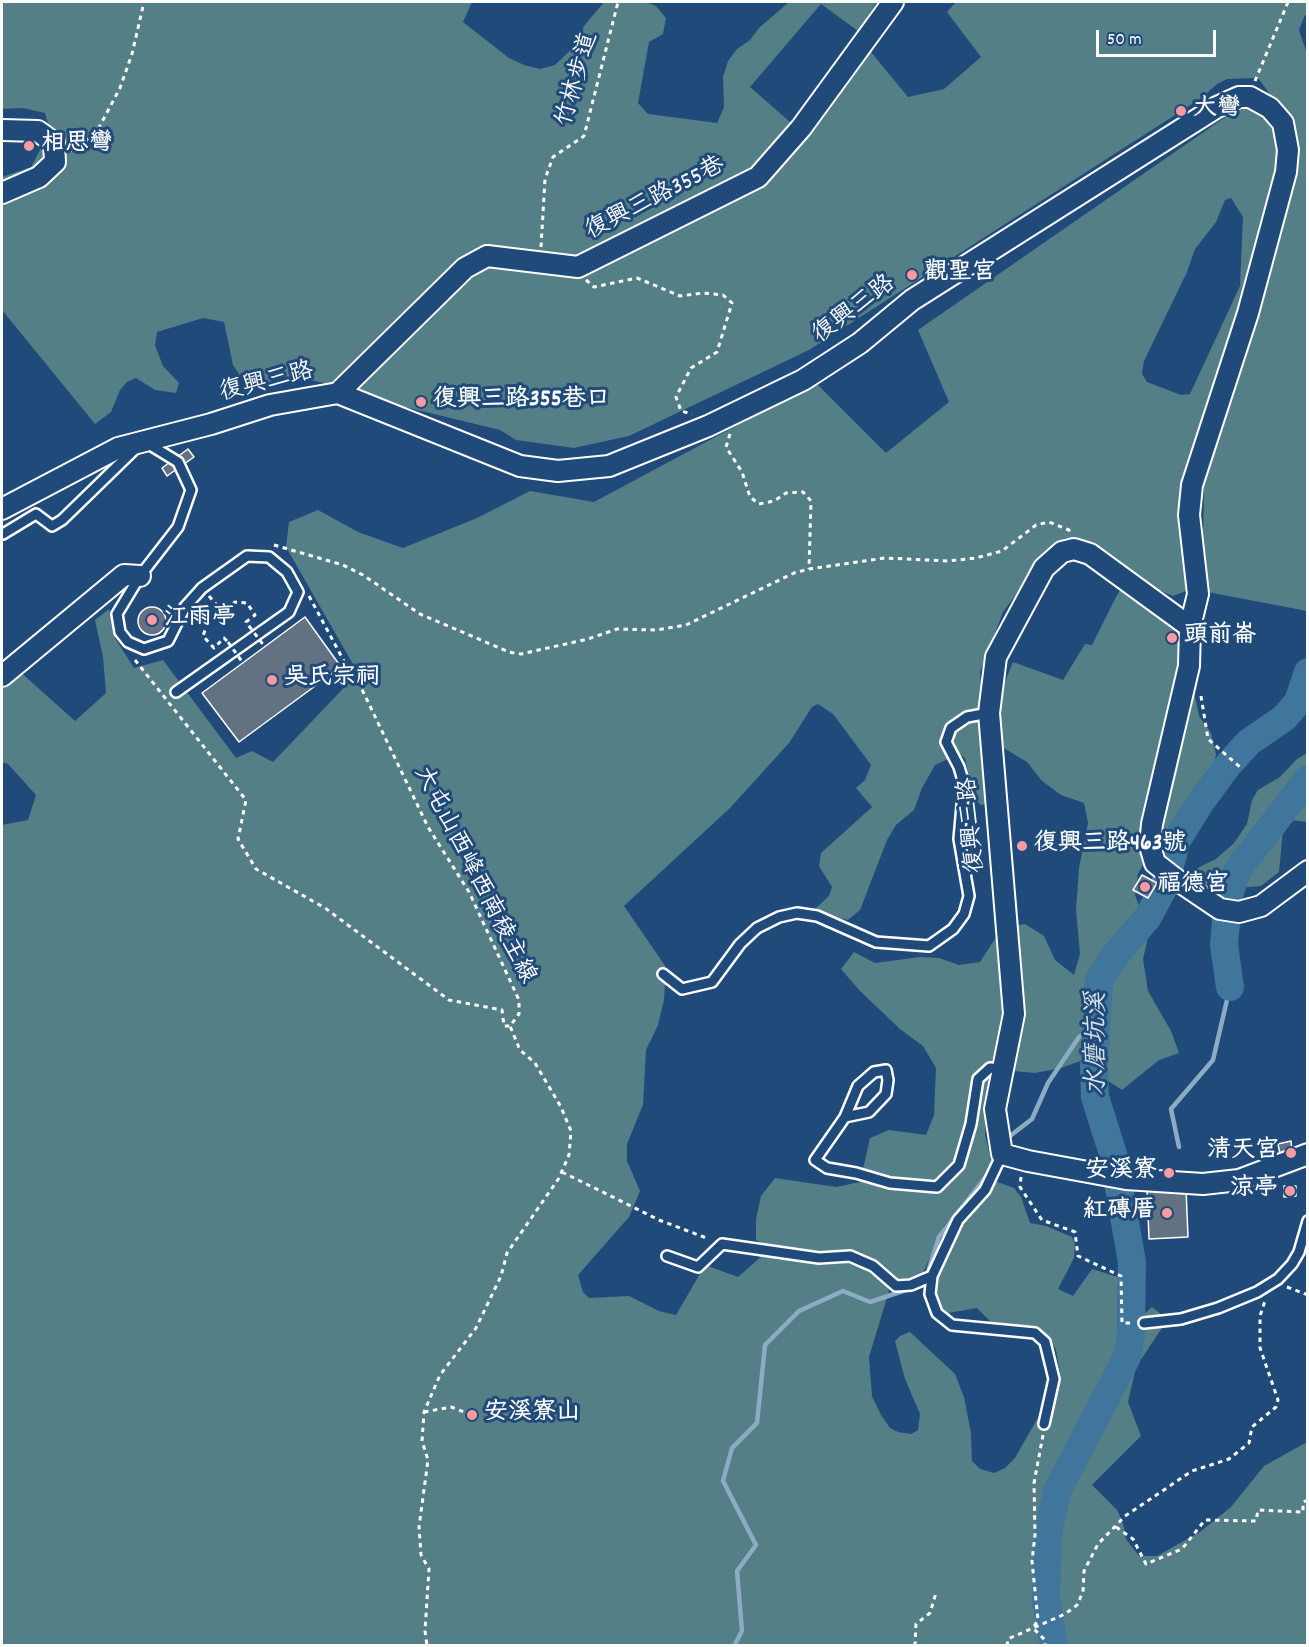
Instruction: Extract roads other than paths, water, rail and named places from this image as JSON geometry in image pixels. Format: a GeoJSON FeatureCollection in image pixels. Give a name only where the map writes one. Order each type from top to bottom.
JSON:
{"type":"FeatureCollection","features":[{"type":"Feature","properties":{"kind":"street","name":"復興三路355巷"},"geometry":{"type":"LineString","coordinates":[[338,393],[465,268],[487,256],[539,260],[578,267],[758,177],[801,128],[893,2]]}},
{"type":"Feature","properties":{"kind":"street","name":"復興三路"},"geometry":{"type":"LineString","coordinates":[[2,509],[118,448],[211,424],[270,405],[338,393],[520,466],[558,471],[609,466],[708,426],[804,380],[860,343],[912,300],[1217,107],[1239,97],[1250,97],[1270,108],[1283,123],[1288,150],[1286,172],[1248,313],[1192,485],[1189,515],[1198,594],[1190,627],[1090,554],[1074,549],[1062,552],[1044,568],[996,657],[989,713],[1014,1014],[995,1109],[1002,1154]]}},
{"type":"Feature","properties":{"kind":"street"},"geometry":{"type":"LineString","coordinates":[[2,130],[38,131],[54,143],[55,162],[39,177],[2,193]]}},
{"type":"Feature","properties":{"kind":"street"},"geometry":{"type":"LineString","coordinates":[[2,676],[124,575],[140,576]]}},
{"type":"Feature","properties":{"kind":"street"},"geometry":{"type":"LineString","coordinates":[[1190,627],[1189,666],[1152,824],[1150,846],[1155,863],[1177,880],[1230,911],[1261,906],[1308,871]]}},
{"type":"Feature","properties":{"kind":"street"},"geometry":{"type":"LineString","coordinates":[[1002,1154],[1118,1178],[1203,1184],[1239,1180],[1308,1154]]}},
{"type":"Feature","properties":{"kind":"lane"},"geometry":{"type":"LineString","coordinates":[[3,534],[36,514],[52,526],[62,520],[142,440],[178,462],[191,490],[178,527],[140,576],[117,614],[120,632],[128,642],[144,649],[168,641],[185,607],[202,588],[247,556],[269,557],[287,572],[298,592],[289,612],[176,692]]}},
{"type":"Feature","properties":{"kind":"lane"},"geometry":{"type":"LineString","coordinates":[[663,974],[682,989],[712,982],[740,944],[757,928],[779,917],[797,913],[817,916],[876,942],[929,946],[953,929],[964,914],[969,896],[959,839],[964,784],[959,767],[946,742],[951,728],[968,717],[989,713]]}},
{"type":"Feature","properties":{"kind":"lane"},"geometry":{"type":"LineString","coordinates":[[845,1117],[868,1112],[886,1094],[888,1080],[886,1071],[874,1072],[858,1086],[845,1117],[815,1160],[827,1168],[856,1173],[890,1184],[937,1187],[959,1165],[971,1124],[978,1079],[990,1068],[1004,1069]]}},
{"type":"Feature","properties":{"kind":"lane"},"geometry":{"type":"LineString","coordinates":[[1002,1154],[985,1190],[958,1220],[931,1276],[930,1294],[937,1313],[952,1325],[966,1329],[1035,1333],[1045,1342],[1054,1379],[1044,1424]]}},
{"type":"Feature","properties":{"kind":"lane"},"geometry":{"type":"LineString","coordinates":[[1144,1323],[1181,1319],[1218,1308],[1280,1283],[1299,1252],[1308,1221]]}},
{"type":"Feature","properties":{"kind":"lane"},"geometry":{"type":"LineString","coordinates":[[667,1256],[698,1267],[722,1244],[819,1258],[850,1256],[873,1266],[896,1286],[914,1284],[931,1276]]}},
{"type":"Feature","properties":{"kind":"waterway","name":"水磨坑溪"},"geometry":{"type":"LineString","coordinates":[[1054,1646],[1046,1601],[1048,1533],[1057,1491],[1127,1357],[1131,1335],[1132,1262],[1113,1154],[1095,1097],[1094,1066],[1099,980],[1116,954],[1148,917],[1164,887],[1177,840],[1200,803],[1228,765],[1249,742],[1284,718],[1298,702],[1308,672]]}},
{"type":"Feature","properties":{"kind":"waterway"},"geometry":{"type":"LineString","coordinates":[[1230,987],[1224,945],[1228,898],[1238,869],[1308,779]]}},
{"type":"Feature","properties":{"kind":"waterway"},"geometry":{"type":"LineString","coordinates":[[1179,1147],[1171,1109],[1213,1060],[1230,987]]}},
{"type":"Feature","properties":{"kind":"waterway"},"geometry":{"type":"LineString","coordinates":[[1010,1136],[1032,1119],[1048,1083],[1079,1037],[1096,1025]]}},
{"type":"Feature","properties":{"kind":"waterway"},"geometry":{"type":"LineString","coordinates":[[734,1646],[742,1631],[737,1571],[756,1545],[723,1481],[732,1448],[757,1423],[765,1345],[799,1311],[843,1291],[870,1302],[924,1284],[939,1237],[985,1178]]}},
{"type":"Feature","properties":{"kind":"place","name":"大彎"},"geometry":{"type":"Point","coordinates":[1181,111]}},
{"type":"Feature","properties":{"kind":"place","name":"相思彎"},"geometry":{"type":"Point","coordinates":[29,146]}},
{"type":"Feature","properties":{"kind":"place","name":"觀聖宮"},"geometry":{"type":"Point","coordinates":[912,275]}},
{"type":"Feature","properties":{"kind":"place","name":"復興三路355巷口"},"geometry":{"type":"Point","coordinates":[421,402]}},
{"type":"Feature","properties":{"kind":"place","name":"江雨亭"},"geometry":{"type":"Point","coordinates":[152,620]}},
{"type":"Feature","properties":{"kind":"place","name":"頭前崙"},"geometry":{"type":"Point","coordinates":[1172,638]}},
{"type":"Feature","properties":{"kind":"place","name":"吳氏宗祠"},"geometry":{"type":"Point","coordinates":[272,680]}},
{"type":"Feature","properties":{"kind":"place","name":"復興三路463號"},"geometry":{"type":"Point","coordinates":[1022,846]}},
{"type":"Feature","properties":{"kind":"place","name":"福德宮"},"geometry":{"type":"Point","coordinates":[1145,887]}},
{"type":"Feature","properties":{"kind":"place","name":"清天宮"},"geometry":{"type":"Point","coordinates":[1291,1153]}},
{"type":"Feature","properties":{"kind":"place","name":"安溪寮"},"geometry":{"type":"Point","coordinates":[1169,1173]}},
{"type":"Feature","properties":{"kind":"place","name":"涼亭"},"geometry":{"type":"Point","coordinates":[1290,1191]}},
{"type":"Feature","properties":{"kind":"place","name":"紅磚厝"},"geometry":{"type":"Point","coordinates":[1167,1213]}},
{"type":"Feature","properties":{"kind":"place","name":"安溪寮山"},"geometry":{"type":"Point","coordinates":[472,1415]}}]}
